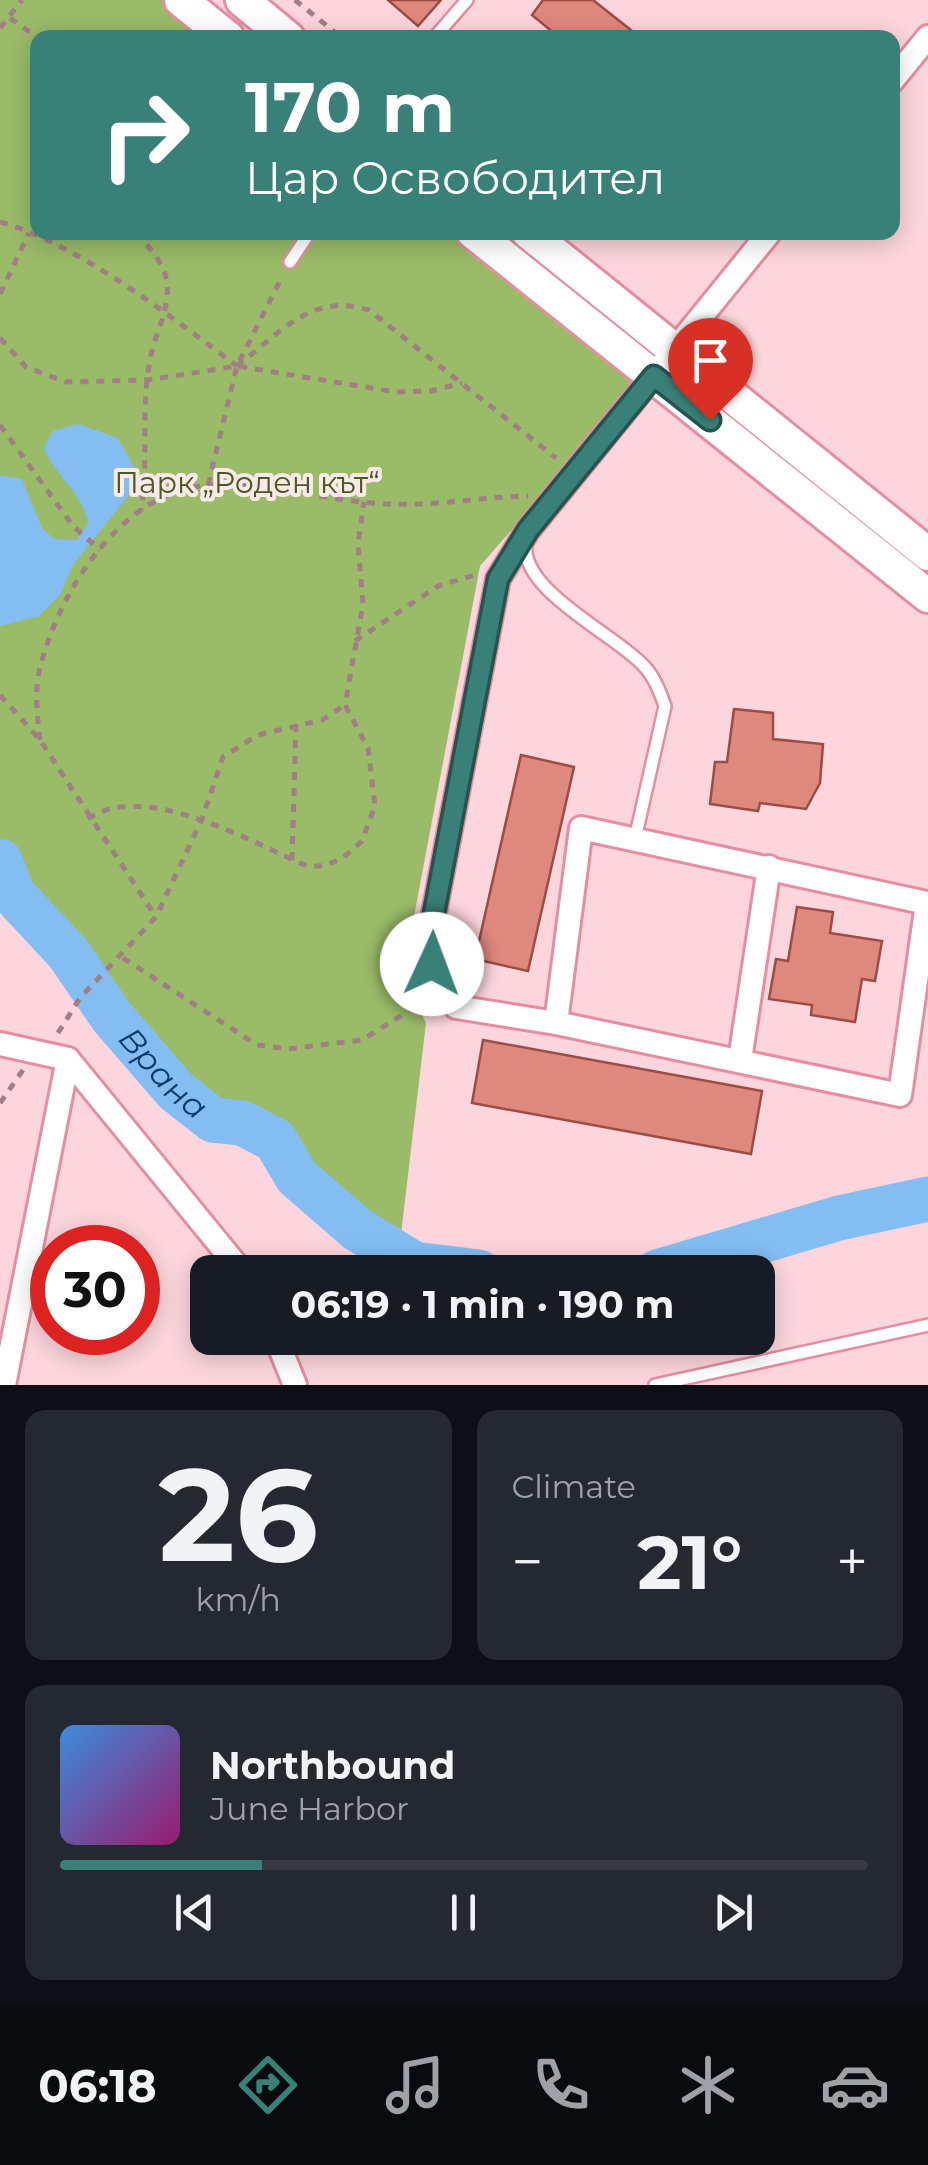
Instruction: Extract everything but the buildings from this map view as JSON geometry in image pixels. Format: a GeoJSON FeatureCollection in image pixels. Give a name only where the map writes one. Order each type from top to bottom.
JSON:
{"type":"FeatureCollection","features":[{"type":"Feature","properties":{"kind":"street"},"geometry":{"type":"LineString","coordinates":[[181,0],[218,30]]}},
{"type":"Feature","properties":{"kind":"street"},"geometry":{"type":"LineString","coordinates":[[242,0],[278,30]]}},
{"type":"Feature","properties":{"kind":"street"},"geometry":{"type":"LineString","coordinates":[[900,71],[928,37]]}},
{"type":"Feature","properties":{"kind":"street"},"geometry":{"type":"LineString","coordinates":[[486,240],[928,554]]}},
{"type":"Feature","properties":{"kind":"street"},"geometry":{"type":"LineString","coordinates":[[536,240],[665,364],[928,596]]}},
{"type":"Feature","properties":{"kind":"street"},"geometry":{"type":"LineString","coordinates":[[556,1022],[581,828],[769,867],[927,903],[900,1095],[556,1022],[456,1007],[440,992],[432,964],[430,934],[498,579],[528,530],[764,240]]}},
{"type":"Feature","properties":{"kind":"street"},"geometry":{"type":"LineString","coordinates":[[740,1060],[769,867]]}},
{"type":"Feature","properties":{"kind":"street"},"geometry":{"type":"LineString","coordinates":[[0,1044],[68,1060],[228,1255]]}},
{"type":"Feature","properties":{"kind":"street"},"geometry":{"type":"LineString","coordinates":[[4,1385],[68,1060]]}},
{"type":"Feature","properties":{"kind":"street"},"geometry":{"type":"LineString","coordinates":[[283,1355],[295,1385]]}},
{"type":"Feature","properties":{"kind":"lane"},"geometry":{"type":"LineString","coordinates":[[441,30],[467,0]]}},
{"type":"Feature","properties":{"kind":"lane"},"geometry":{"type":"LineString","coordinates":[[290,262],[305,240]]}},
{"type":"Feature","properties":{"kind":"lane"},"geometry":{"type":"LineString","coordinates":[[528,530],[525,552],[536,576],[644,665],[665,706],[635,839]]}},
{"type":"Feature","properties":{"kind":"lane"},"geometry":{"type":"LineString","coordinates":[[655,1385],[928,1324]]}},
{"type":"Feature","properties":{"kind":"path"},"geometry":{"type":"LineString","coordinates":[[0,28],[22,0]]}},
{"type":"Feature","properties":{"kind":"path"},"geometry":{"type":"LineString","coordinates":[[295,0],[332,30]]}},
{"type":"Feature","properties":{"kind":"path"},"geometry":{"type":"LineString","coordinates":[[10,18],[30,32]]}},
{"type":"Feature","properties":{"kind":"path"},"geometry":{"type":"LineString","coordinates":[[0,222],[30,232],[0,294]]}},
{"type":"Feature","properties":{"kind":"path"},"geometry":{"type":"LineString","coordinates":[[46,240],[165,312],[237,366]]}},
{"type":"Feature","properties":{"kind":"path"},"geometry":{"type":"LineString","coordinates":[[141,510],[148,455],[148,380],[165,312],[164,272],[143,240]]}},
{"type":"Feature","properties":{"kind":"path"},"geometry":{"type":"LineString","coordinates":[[208,485],[237,366],[290,262]]}},
{"type":"Feature","properties":{"kind":"path"},"geometry":{"type":"LineString","coordinates":[[237,366],[304,314],[327,304],[348,304],[368,310],[575,473]]}},
{"type":"Feature","properties":{"kind":"path"},"geometry":{"type":"LineString","coordinates":[[0,338],[26,366],[66,382],[148,380],[237,366],[396,392],[431,392],[462,384]]}},
{"type":"Feature","properties":{"kind":"path"},"geometry":{"type":"LineString","coordinates":[[0,425],[79,531],[100,550]]}},
{"type":"Feature","properties":{"kind":"path"},"geometry":{"type":"LineString","coordinates":[[40,740],[36,704],[40,665],[61,609],[87,562],[141,510],[208,485],[364,502],[556,496]]}},
{"type":"Feature","properties":{"kind":"path"},"geometry":{"type":"LineString","coordinates":[[88,819],[100,810],[123,807],[202,819],[292,860],[324,866],[343,858],[368,829],[375,777],[368,748],[345,705],[363,604],[358,544],[364,502]]}},
{"type":"Feature","properties":{"kind":"path"},"geometry":{"type":"LineString","coordinates":[[355,642],[457,577],[498,579]]}},
{"type":"Feature","properties":{"kind":"path"},"geometry":{"type":"LineString","coordinates":[[0,695],[40,740],[88,819],[156,917]]}},
{"type":"Feature","properties":{"kind":"path"},"geometry":{"type":"LineString","coordinates":[[80,998],[122,958],[156,917],[202,819],[223,757],[258,735],[322,720],[345,705]]}},
{"type":"Feature","properties":{"kind":"path"},"geometry":{"type":"LineString","coordinates":[[292,860],[296,725]]}},
{"type":"Feature","properties":{"kind":"path"},"geometry":{"type":"LineString","coordinates":[[122,958],[257,1045],[288,1049],[362,1040],[440,992]]}},
{"type":"Feature","properties":{"kind":"green space","name":"Парк „Роден кът“"},"geometry":{"type":"Polygon","coordinates":[[[0,0],[163,0],[201,30],[30,30],[30,240],[466,240],[643,380],[480,566],[403,975],[426,1023],[399,1251],[241,1136],[132,1037],[57,947],[0,847],[0,0]]]}},
{"type":"Feature","properties":{"kind":"water"},"geometry":{"type":"Polygon","coordinates":[[[78,424],[118,438],[134,467],[128,496],[73,565],[60,595],[39,616],[0,626],[0,475],[22,479],[42,528],[54,539],[77,540],[88,523],[85,512],[44,448],[53,431],[78,424]]]}},
{"type":"Feature","properties":{"kind":"waterway","name":"Врана"},"geometry":{"type":"LineString","coordinates":[[0,861],[13,894],[68,953],[112,1017],[176,1091],[213,1120],[242,1123],[275,1140],[297,1177],[357,1229],[399,1255]]}},
{"type":"Feature","properties":{"kind":"waterway","name":"Врана"},"geometry":{"type":"LineString","coordinates":[[714,1255],[839,1218],[928,1199]]}},
{"type":"Feature","properties":{"kind":"route"},"geometry":{"type":"LineString","coordinates":[[432,964],[430,934],[498,579],[528,530],[654,376],[710,420]]}}]}
